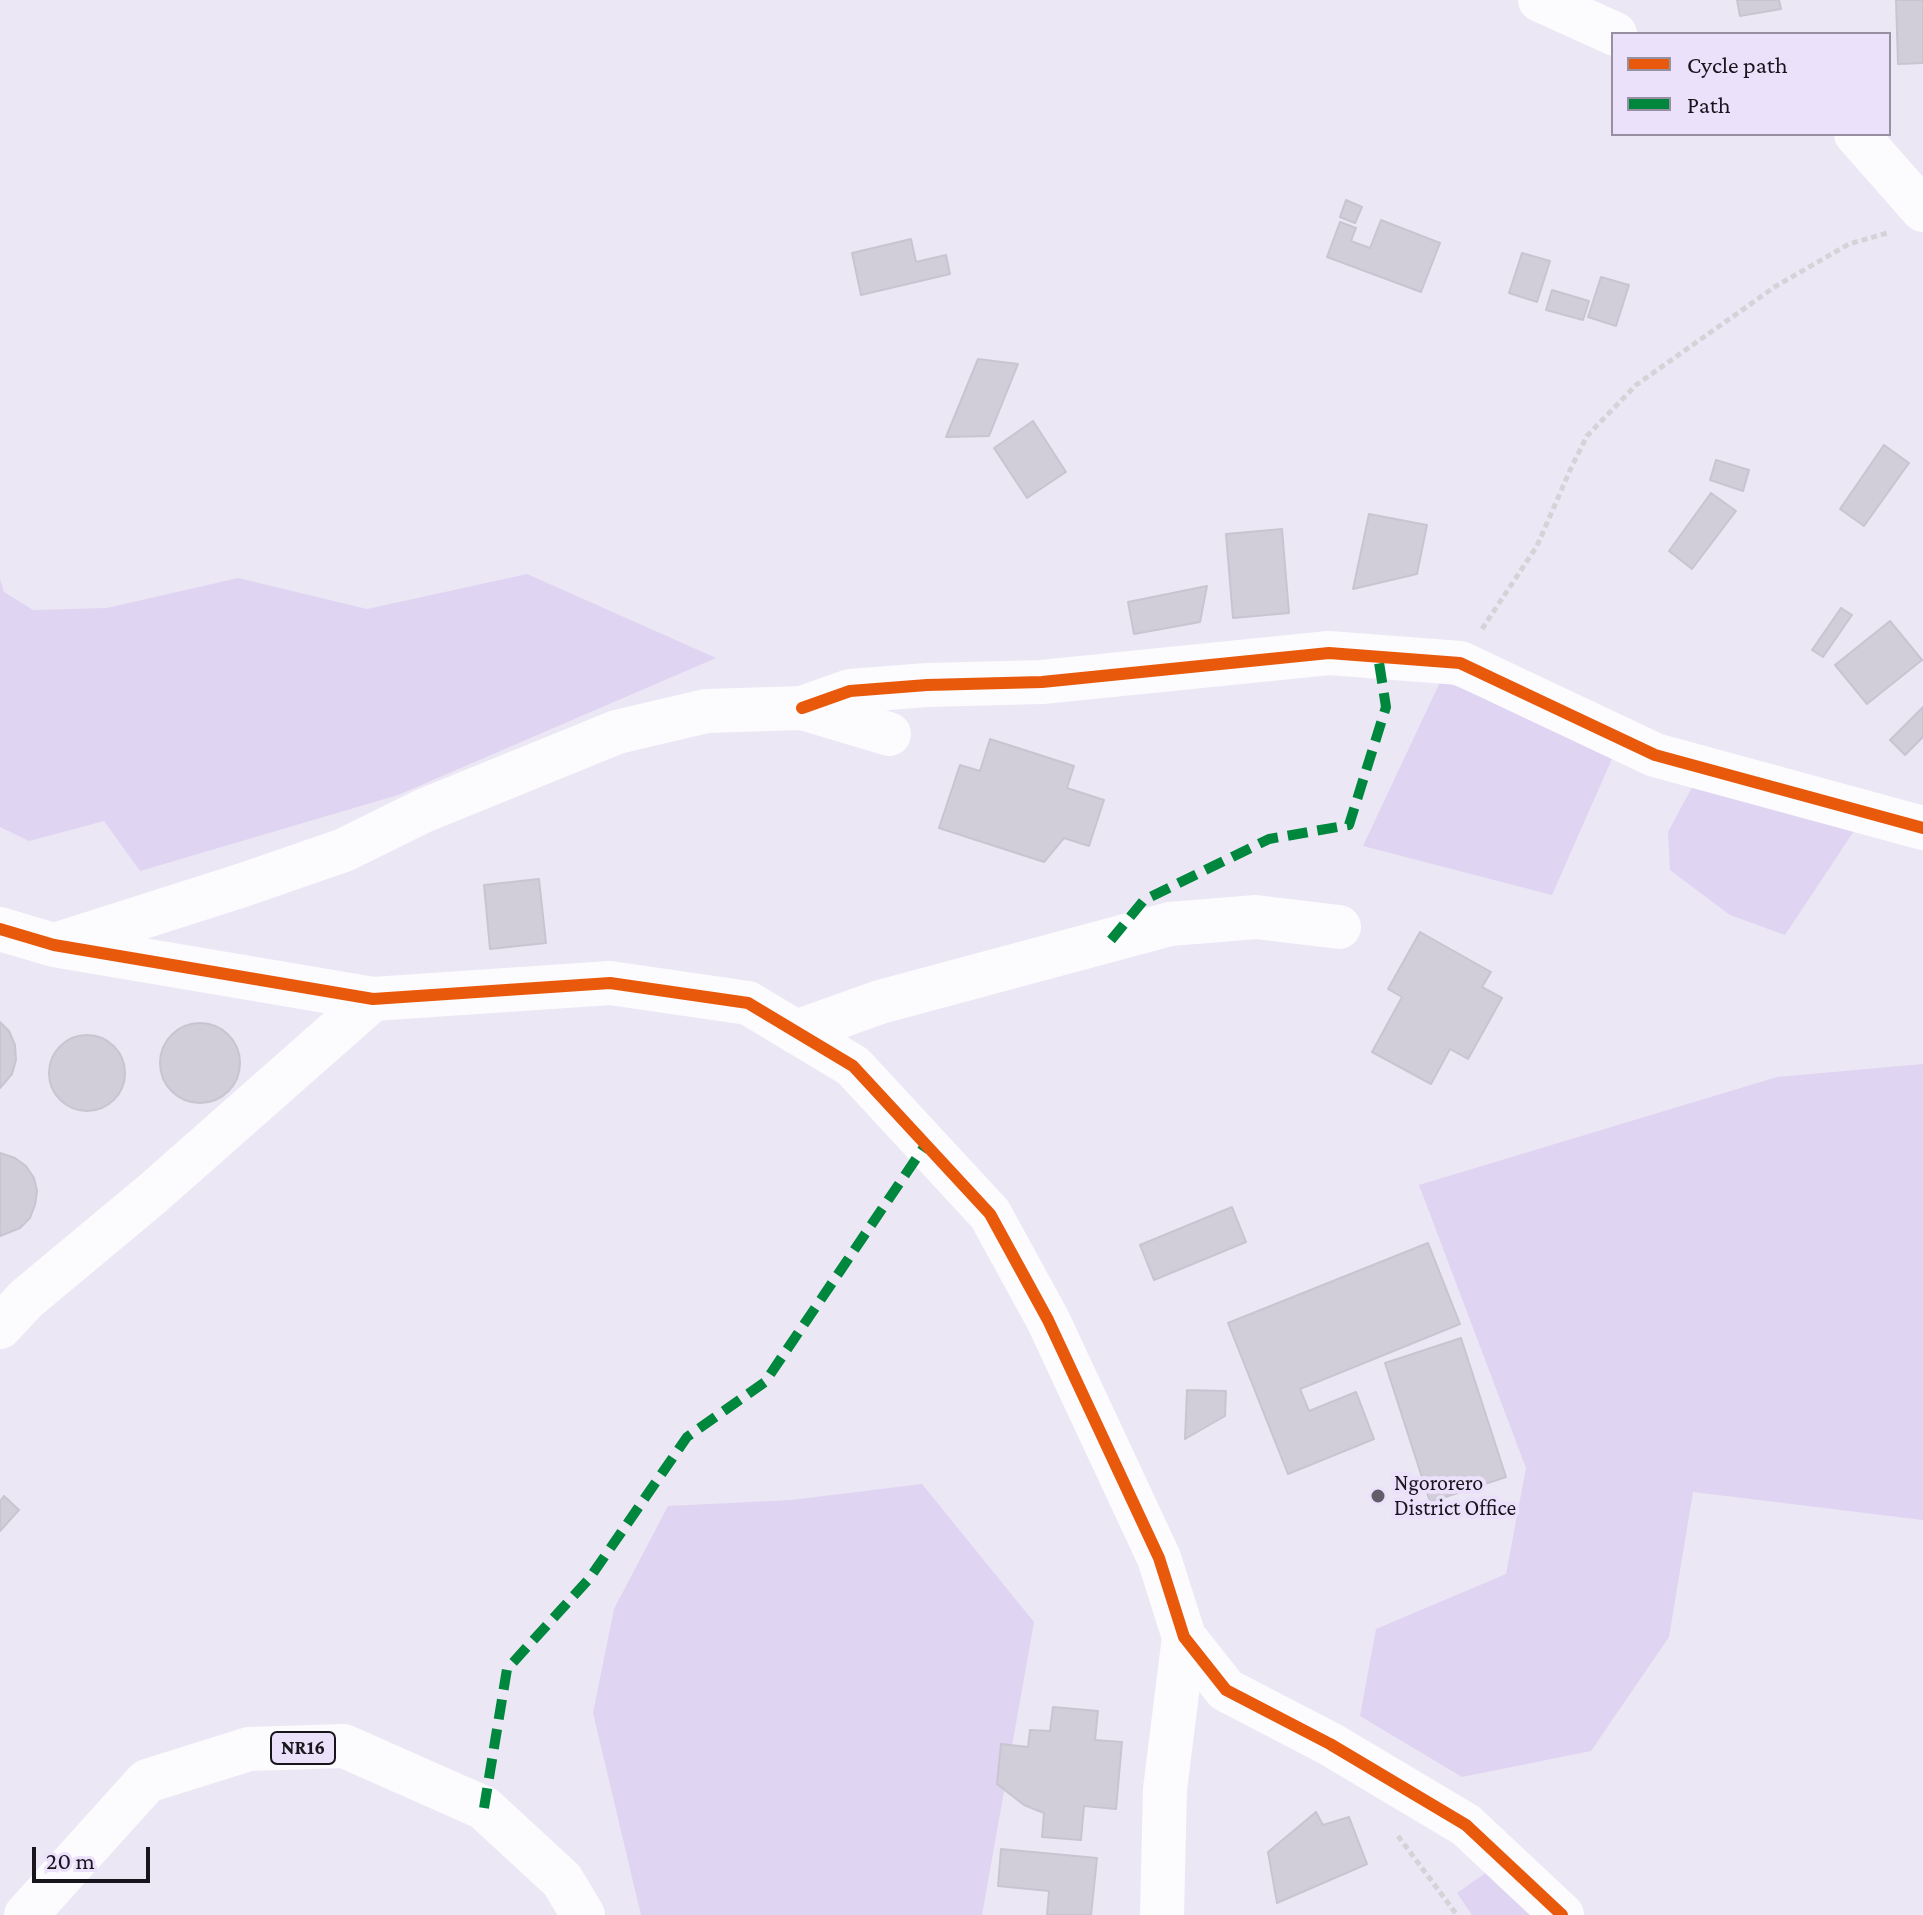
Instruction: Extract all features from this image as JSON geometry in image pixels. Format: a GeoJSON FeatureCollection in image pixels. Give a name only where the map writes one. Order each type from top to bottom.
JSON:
{"type":"FeatureCollection","features":[{"type":"Feature","properties":{"kind":"street"},"geometry":{"type":"LineString","coordinates":[[1540,0],[1611,32]]}},
{"type":"Feature","properties":{"kind":"street"},"geometry":{"type":"LineString","coordinates":[[1857,136],[1908,220]]}},
{"type":"Feature","properties":{"kind":"street"},"geometry":{"type":"LineString","coordinates":[[54,945],[344,850],[423,811],[617,732],[706,711],[802,708],[850,691],[1042,682],[1329,653],[1460,663],[1655,755],[1923,828]]}},
{"type":"Feature","properties":{"kind":"street"},"geometry":{"type":"LineString","coordinates":[[802,708],[889,734]]}},
{"type":"Feature","properties":{"kind":"street"},"geometry":{"type":"LineString","coordinates":[[796,1032],[880,1002],[1170,924],[1256,917],[1339,927]]}},
{"type":"Feature","properties":{"kind":"street"},"geometry":{"type":"LineString","coordinates":[[0,929],[54,945],[373,999],[610,983],[748,1003],[853,1066],[990,1214],[1048,1320],[1159,1558],[1184,1637],[1226,1690],[1330,1744],[1466,1825],[1562,1915]]}},
{"type":"Feature","properties":{"kind":"street"},"geometry":{"type":"LineString","coordinates":[[0,1327],[26,1299],[164,1184],[373,999]]}},
{"type":"Feature","properties":{"kind":"street"},"geometry":{"type":"LineString","coordinates":[[1162,1915],[1165,1789],[1184,1637]]}},
{"type":"Feature","properties":{"kind":"street","name":"NR16"},"geometry":{"type":"LineString","coordinates":[[26,1915],[147,1781],[249,1749],[344,1746],[484,1808],[562,1880],[583,1915]]}},
{"type":"Feature","properties":{"kind":"path"},"geometry":{"type":"LineString","coordinates":[[1460,663],[1537,546],[1587,436],[1636,385],[1776,286],[1849,244],[1908,220]]}},
{"type":"Feature","properties":{"kind":"shaded area"},"geometry":{"type":"Polygon","coordinates":[[[527,574],[716,658],[398,795],[140,871],[104,821],[29,841],[0,827],[0,579],[4,592],[33,610],[107,608],[238,578],[367,609],[527,574]]]}},
{"type":"Feature","properties":{"kind":"shaded area"},"geometry":{"type":"Polygon","coordinates":[[[1441,680],[1615,752],[1552,895],[1363,846],[1441,680]]]}},
{"type":"Feature","properties":{"kind":"shaded area"},"geometry":{"type":"Polygon","coordinates":[[[1697,778],[1854,831],[1785,935],[1730,915],[1670,870],[1668,832],[1697,778]]]}},
{"type":"Feature","properties":{"kind":"shaded area"},"geometry":{"type":"Polygon","coordinates":[[[1923,1064],[1923,1520],[1693,1492],[1669,1637],[1591,1751],[1462,1777],[1360,1716],[1376,1629],[1506,1574],[1526,1468],[1419,1185],[1777,1077],[1923,1064]]]}},
{"type":"Feature","properties":{"kind":"shaded area"},"geometry":{"type":"Polygon","coordinates":[[[922,1484],[1034,1622],[982,1915],[641,1915],[593,1713],[614,1609],[668,1506],[791,1500],[922,1484]]]}},
{"type":"Feature","properties":{"kind":"shaded area"},"geometry":{"type":"Polygon","coordinates":[[[1494,1867],[1536,1915],[1472,1915],[1457,1893],[1494,1867]]]}},
{"type":"Feature","properties":{"kind":"building"},"geometry":{"type":"Polygon","coordinates":[[[1737,0],[1779,0],[1781,9],[1740,16],[1737,0]]]}},
{"type":"Feature","properties":{"kind":"building"},"geometry":{"type":"Polygon","coordinates":[[[1896,0],[1923,0],[1923,63],[1898,64],[1896,0]]]}},
{"type":"Feature","properties":{"kind":"building"},"geometry":{"type":"Polygon","coordinates":[[[1346,200],[1362,207],[1355,223],[1340,217],[1346,200]]]}},
{"type":"Feature","properties":{"kind":"building"},"geometry":{"type":"Polygon","coordinates":[[[1381,220],[1440,243],[1421,292],[1327,257],[1340,222],[1356,228],[1351,241],[1370,248],[1381,220]]]}},
{"type":"Feature","properties":{"kind":"building"},"geometry":{"type":"Polygon","coordinates":[[[911,239],[916,262],[946,255],[950,274],[861,295],[852,253],[911,239]]]}},
{"type":"Feature","properties":{"kind":"building"},"geometry":{"type":"Polygon","coordinates":[[[1522,253],[1550,261],[1537,302],[1509,293],[1522,253]]]}},
{"type":"Feature","properties":{"kind":"building"},"geometry":{"type":"Polygon","coordinates":[[[1601,277],[1629,285],[1616,326],[1588,317],[1601,277]]]}},
{"type":"Feature","properties":{"kind":"building"},"geometry":{"type":"Polygon","coordinates":[[[1552,290],[1589,301],[1583,320],[1546,310],[1552,290]]]}},
{"type":"Feature","properties":{"kind":"building"},"geometry":{"type":"Polygon","coordinates":[[[978,359],[1018,364],[989,436],[946,437],[978,359]]]}},
{"type":"Feature","properties":{"kind":"building"},"geometry":{"type":"Polygon","coordinates":[[[1033,421],[1066,472],[1027,498],[994,448],[1033,421]]]}},
{"type":"Feature","properties":{"kind":"building"},"geometry":{"type":"Polygon","coordinates":[[[1884,445],[1909,463],[1864,526],[1840,509],[1884,445]]]}},
{"type":"Feature","properties":{"kind":"building"},"geometry":{"type":"Polygon","coordinates":[[[1716,460],[1749,470],[1743,491],[1710,480],[1716,460]]]}},
{"type":"Feature","properties":{"kind":"building"},"geometry":{"type":"Polygon","coordinates":[[[1711,493],[1736,511],[1692,569],[1669,551],[1711,493]]]}},
{"type":"Feature","properties":{"kind":"building"},"geometry":{"type":"Polygon","coordinates":[[[1369,514],[1427,525],[1417,574],[1353,589],[1369,514]]]}},
{"type":"Feature","properties":{"kind":"building"},"geometry":{"type":"Polygon","coordinates":[[[1282,529],[1289,613],[1233,618],[1226,534],[1282,529]]]}},
{"type":"Feature","properties":{"kind":"building"},"geometry":{"type":"Polygon","coordinates":[[[1207,586],[1200,622],[1134,634],[1128,602],[1207,586]]]}},
{"type":"Feature","properties":{"kind":"building"},"geometry":{"type":"Polygon","coordinates":[[[1841,608],[1852,615],[1823,657],[1812,650],[1841,608]]]}},
{"type":"Feature","properties":{"kind":"building"},"geometry":{"type":"Polygon","coordinates":[[[1890,621],[1922,660],[1867,704],[1835,665],[1890,621]]]}},
{"type":"Feature","properties":{"kind":"building"},"geometry":{"type":"Polygon","coordinates":[[[1923,707],[1923,737],[1905,755],[1890,740],[1923,707]]]}},
{"type":"Feature","properties":{"kind":"building"},"geometry":{"type":"Polygon","coordinates":[[[990,739],[1074,766],[1067,788],[1104,800],[1089,846],[1064,838],[1044,862],[939,828],[960,765],[980,771],[990,739]]]}},
{"type":"Feature","properties":{"kind":"building"},"geometry":{"type":"Polygon","coordinates":[[[539,879],[546,943],[490,949],[484,885],[539,879]]]}},
{"type":"Feature","properties":{"kind":"building"},"geometry":{"type":"Polygon","coordinates":[[[1420,932],[1491,972],[1482,987],[1502,998],[1468,1059],[1450,1049],[1431,1084],[1372,1052],[1402,997],[1388,989],[1420,932]]]}},
{"type":"Feature","properties":{"kind":"building"},"geometry":{"type":"Polygon","coordinates":[[[0,1022],[9,1031],[15,1045],[16,1060],[12,1074],[0,1088],[0,1022]]]}},
{"type":"Feature","properties":{"kind":"building"},"geometry":{"type":"Polygon","coordinates":[[[200,1023],[215,1026],[228,1035],[237,1048],[240,1063],[237,1078],[228,1091],[215,1100],[200,1103],[185,1100],[172,1091],[163,1078],[160,1063],[163,1048],[172,1035],[185,1026],[200,1023]]]}},
{"type":"Feature","properties":{"kind":"building"},"geometry":{"type":"Polygon","coordinates":[[[87,1035],[101,1038],[114,1046],[122,1059],[125,1073],[122,1087],[114,1100],[101,1108],[87,1111],[73,1108],[60,1100],[52,1087],[49,1073],[52,1059],[60,1046],[73,1038],[87,1035]]]}},
{"type":"Feature","properties":{"kind":"building"},"geometry":{"type":"Polygon","coordinates":[[[0,1153],[26,1166],[34,1178],[37,1191],[30,1218],[20,1228],[0,1236],[0,1153]]]}},
{"type":"Feature","properties":{"kind":"building"},"geometry":{"type":"Polygon","coordinates":[[[1232,1207],[1246,1242],[1154,1280],[1140,1245],[1232,1207]]]}},
{"type":"Feature","properties":{"kind":"building"},"geometry":{"type":"Polygon","coordinates":[[[1428,1243],[1460,1324],[1300,1389],[1309,1411],[1356,1392],[1374,1439],[1288,1474],[1228,1323],[1428,1243]]]}},
{"type":"Feature","properties":{"kind":"building"},"geometry":{"type":"Polygon","coordinates":[[[1461,1338],[1506,1477],[1430,1502],[1385,1363],[1461,1338]]]}},
{"type":"Feature","properties":{"kind":"building"},"geometry":{"type":"Polygon","coordinates":[[[1187,1390],[1226,1391],[1225,1416],[1185,1439],[1187,1390]]]}},
{"type":"Feature","properties":{"kind":"building"},"geometry":{"type":"Polygon","coordinates":[[[4,1496],[19,1510],[0,1531],[0,1501],[4,1496]]]}},
{"type":"Feature","properties":{"kind":"building"},"geometry":{"type":"Polygon","coordinates":[[[1053,1707],[1098,1711],[1095,1740],[1122,1742],[1116,1809],[1084,1806],[1081,1840],[1042,1837],[1044,1813],[1024,1805],[997,1784],[1001,1744],[1028,1747],[1030,1730],[1050,1731],[1053,1707]]]}},
{"type":"Feature","properties":{"kind":"building"},"geometry":{"type":"Polygon","coordinates":[[[1316,1812],[1323,1825],[1349,1817],[1367,1864],[1277,1903],[1268,1852],[1316,1812]]]}},
{"type":"Feature","properties":{"kind":"building"},"geometry":{"type":"Polygon","coordinates":[[[1001,1849],[1097,1858],[1091,1915],[1047,1915],[1049,1891],[998,1886],[1001,1849]]]}},
{"type":"Feature","properties":{"kind":"marked path"},"geometry":{"type":"LineString","coordinates":[[1111,940],[1144,900],[1269,839],[1349,825],[1386,707],[1378,656]]}},
{"type":"Feature","properties":{"kind":"marked path"},"geometry":{"type":"LineString","coordinates":[[484,1808],[507,1669],[589,1579],[687,1437],[765,1382],[926,1144]]}},
{"type":"Feature","properties":{"kind":"cycle path"},"geometry":{"type":"LineString","coordinates":[[802,708],[850,691],[1042,682],[1329,653],[1460,663],[1655,755],[1923,828]]}},
{"type":"Feature","properties":{"kind":"cycle path"},"geometry":{"type":"LineString","coordinates":[[0,929],[54,945],[373,999],[610,983],[748,1003],[853,1066],[990,1214],[1048,1320],[1159,1558],[1184,1637],[1226,1690],[1330,1744],[1466,1825],[1562,1915]]}},
{"type":"Feature","properties":{"kind":"place","name":"Ngororero District Office"},"geometry":{"type":"Point","coordinates":[1378,1496]}}]}
